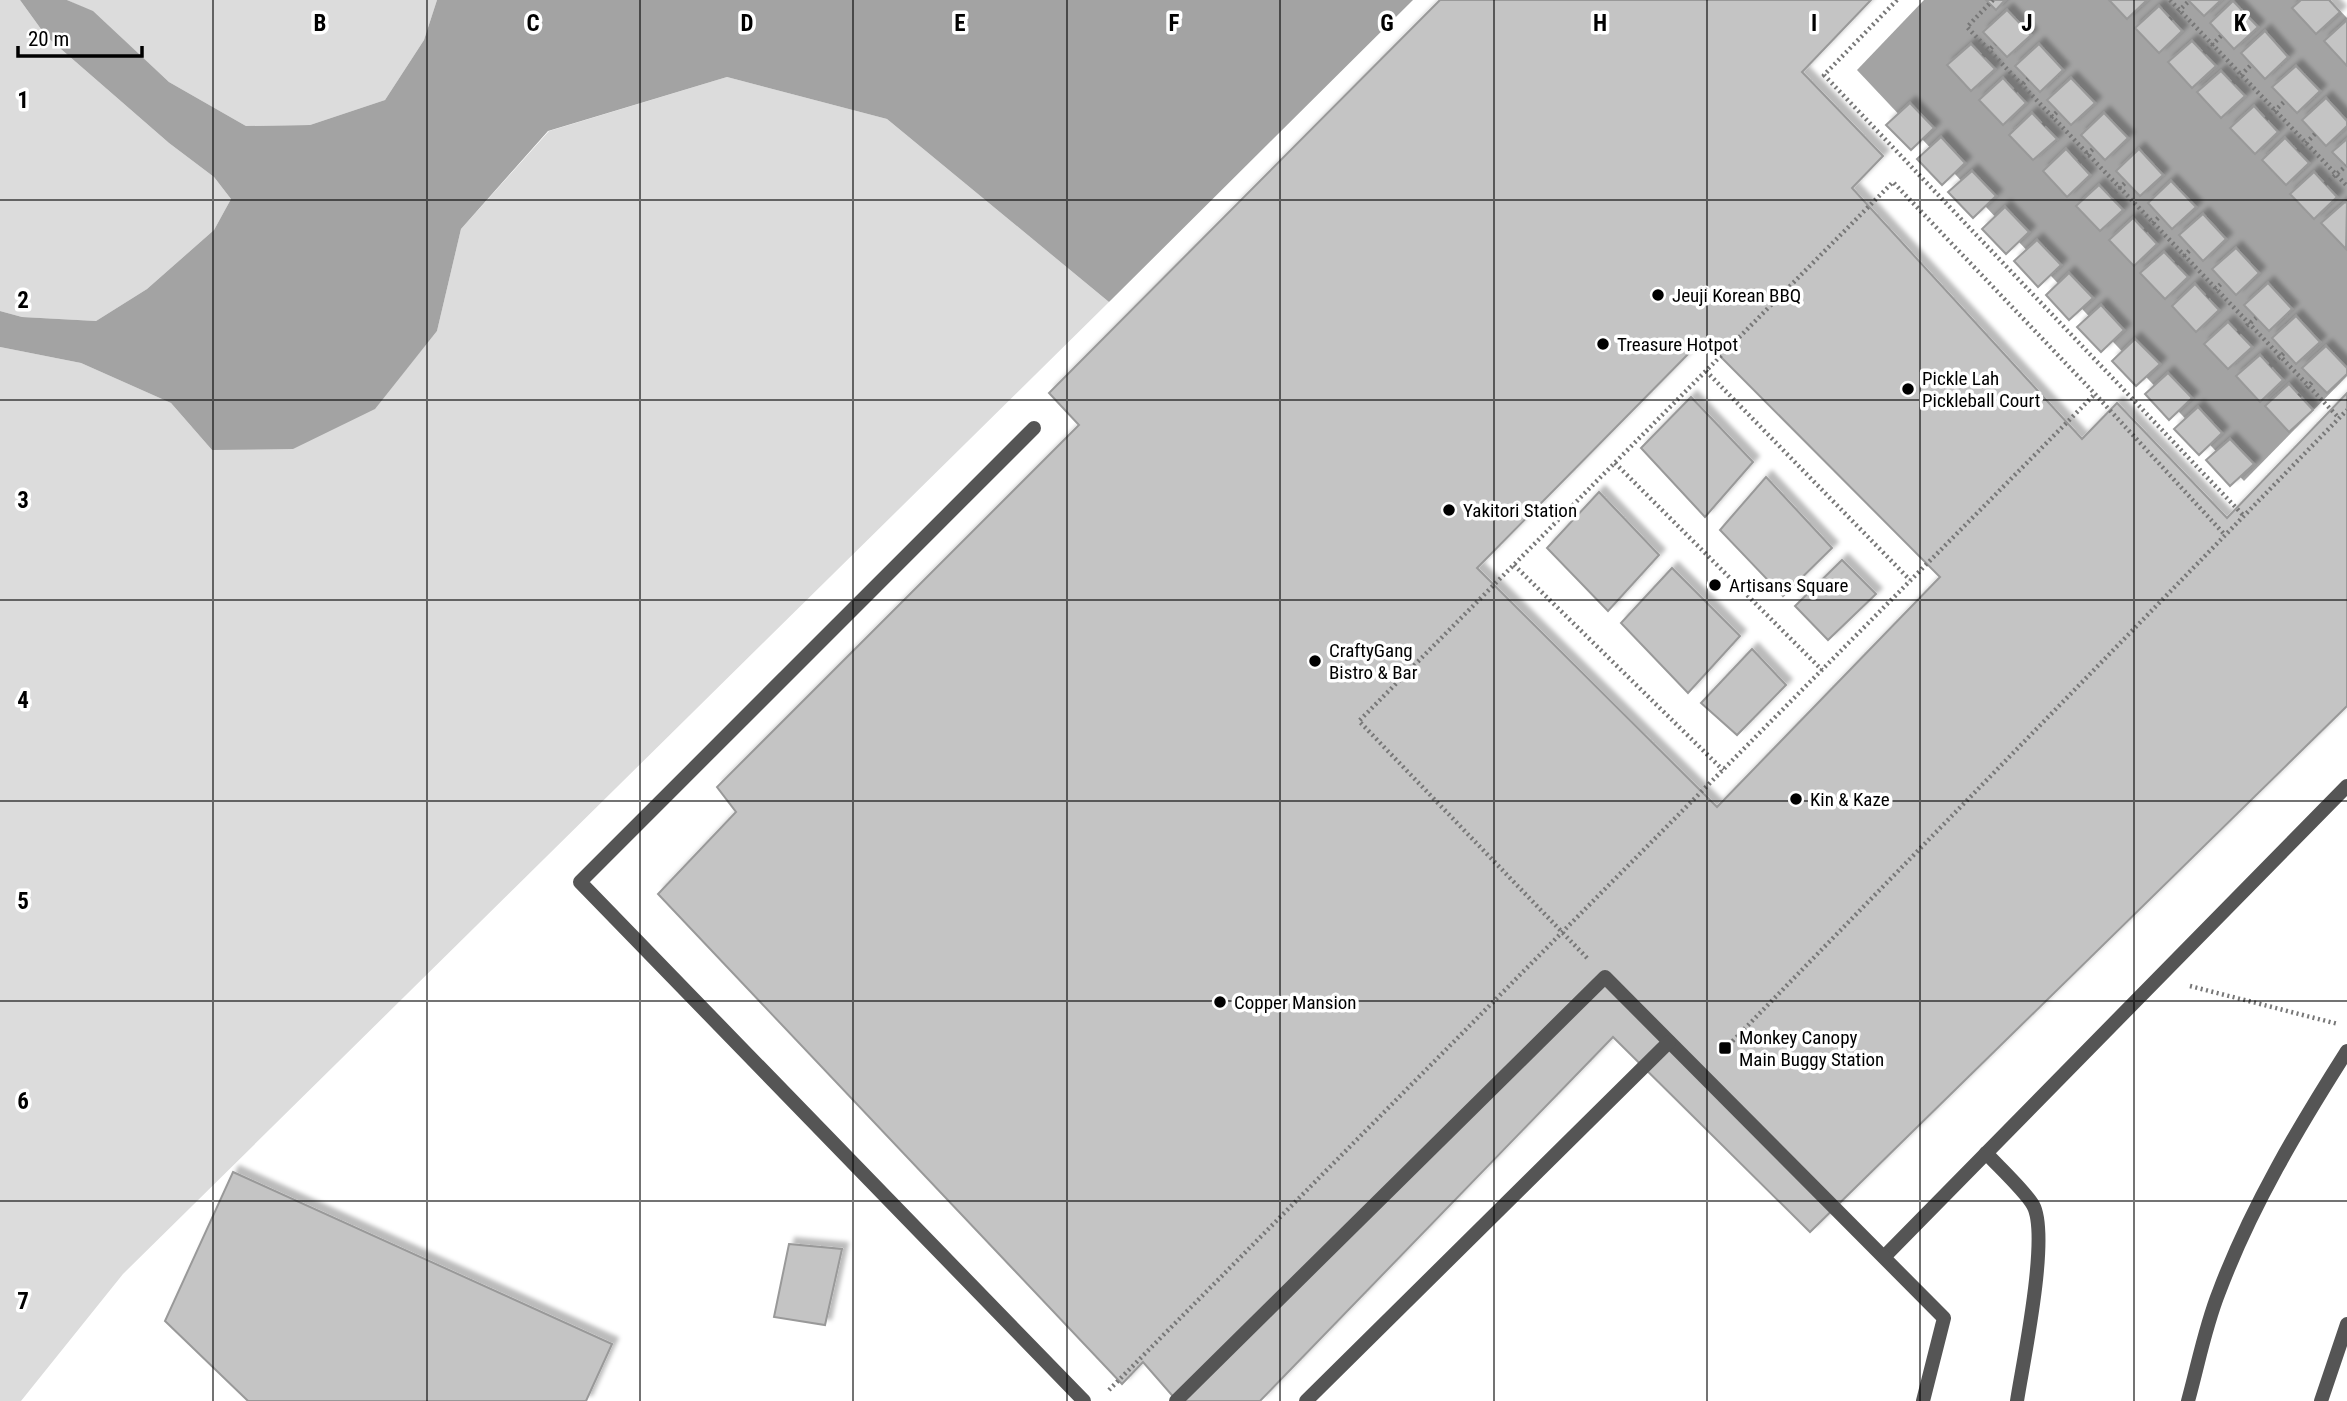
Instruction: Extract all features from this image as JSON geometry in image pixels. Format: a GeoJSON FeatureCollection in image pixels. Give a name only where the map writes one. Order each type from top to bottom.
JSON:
{"type":"FeatureCollection","features":[{"type":"Feature","properties":{"kind":"lane"},"geometry":{"type":"LineString","coordinates":[[1034,428],[580,882],[1084,1401]]}},
{"type":"Feature","properties":{"kind":"lane"},"geometry":{"type":"LineString","coordinates":[[1884,1258],[2347,786]]}},
{"type":"Feature","properties":{"kind":"lane"},"geometry":{"type":"LineString","coordinates":[[1176,1401],[1605,976],[1944,1318],[1923,1401]]}},
{"type":"Feature","properties":{"kind":"lane"},"geometry":{"type":"LineString","coordinates":[[1306,1401],[1669,1042]]}},
{"type":"Feature","properties":{"kind":"lane"},"geometry":{"type":"LineString","coordinates":[[2188,1401],[2218,1293],[2259,1201],[2303,1120],[2347,1051]]}},
{"type":"Feature","properties":{"kind":"lane"},"geometry":{"type":"LineString","coordinates":[[1986,1153],[2033,1204],[2038,1219],[2039,1255],[2017,1401]]}},
{"type":"Feature","properties":{"kind":"lane"},"geometry":{"type":"LineString","coordinates":[[2321,1401],[2347,1324]]}},
{"type":"Feature","properties":{"kind":"path"},"geometry":{"type":"LineString","coordinates":[[1897,0],[1824,75],[2243,515]]}},
{"type":"Feature","properties":{"kind":"path"},"geometry":{"type":"LineString","coordinates":[[1993,0],[1967,27],[2339,418]]}},
{"type":"Feature","properties":{"kind":"path"},"geometry":{"type":"LineString","coordinates":[[2170,0],[2347,186]]}},
{"type":"Feature","properties":{"kind":"path"},"geometry":{"type":"LineString","coordinates":[[2170,19],[2189,1]]}},
{"type":"Feature","properties":{"kind":"path"},"geometry":{"type":"LineString","coordinates":[[2204,53],[2222,36]]}},
{"type":"Feature","properties":{"kind":"path"},"geometry":{"type":"LineString","coordinates":[[1983,56],[1995,44]]}},
{"type":"Feature","properties":{"kind":"path"},"geometry":{"type":"LineString","coordinates":[[2232,83],[2251,65]]}},
{"type":"Feature","properties":{"kind":"path"},"geometry":{"type":"LineString","coordinates":[[2015,91],[2028,79]]}},
{"type":"Feature","properties":{"kind":"path"},"geometry":{"type":"LineString","coordinates":[[2266,119],[2285,101]]}},
{"type":"Feature","properties":{"kind":"path"},"geometry":{"type":"LineString","coordinates":[[2043,125],[2058,111]]}},
{"type":"Feature","properties":{"kind":"path"},"geometry":{"type":"LineString","coordinates":[[2298,151],[2315,134]]}},
{"type":"Feature","properties":{"kind":"path"},"geometry":{"type":"LineString","coordinates":[[2079,162],[2094,148]]}},
{"type":"Feature","properties":{"kind":"path"},"geometry":{"type":"LineString","coordinates":[[2325,184],[2346,166]]}},
{"type":"Feature","properties":{"kind":"path"},"geometry":{"type":"LineString","coordinates":[[1605,976],[1359,721],[1893,182],[2225,535]]}},
{"type":"Feature","properties":{"kind":"path"},"geometry":{"type":"LineString","coordinates":[[2111,196],[2126,182]]}},
{"type":"Feature","properties":{"kind":"path"},"geometry":{"type":"LineString","coordinates":[[2145,231],[2160,216]]}},
{"type":"Feature","properties":{"kind":"path"},"geometry":{"type":"LineString","coordinates":[[2176,264],[2192,249]]}},
{"type":"Feature","properties":{"kind":"path"},"geometry":{"type":"LineString","coordinates":[[2207,297],[2223,282]]}},
{"type":"Feature","properties":{"kind":"path"},"geometry":{"type":"LineString","coordinates":[[2238,333],[2256,318]]}},
{"type":"Feature","properties":{"kind":"path"},"geometry":{"type":"LineString","coordinates":[[2270,366],[2285,352]]}},
{"type":"Feature","properties":{"kind":"path"},"geometry":{"type":"LineString","coordinates":[[1706,371],[1910,580]]}},
{"type":"Feature","properties":{"kind":"path"},"geometry":{"type":"LineString","coordinates":[[2299,396],[2314,380]]}},
{"type":"Feature","properties":{"kind":"path"},"geometry":{"type":"LineString","coordinates":[[1108,1391],[2095,394]]}},
{"type":"Feature","properties":{"kind":"path"},"geometry":{"type":"LineString","coordinates":[[1701,1074],[2347,410]]}},
{"type":"Feature","properties":{"kind":"path"},"geometry":{"type":"LineString","coordinates":[[1615,463],[1822,670]]}},
{"type":"Feature","properties":{"kind":"path"},"geometry":{"type":"LineString","coordinates":[[1514,565],[1723,770]]}},
{"type":"Feature","properties":{"kind":"path"},"geometry":{"type":"LineString","coordinates":[[2159,978],[2347,1027]]}},
{"type":"Feature","properties":{"kind":"shaded area"},"geometry":{"type":"Polygon","coordinates":[[[0,0],[20,0],[46,36],[169,143],[214,177],[231,199],[214,230],[147,289],[96,321],[22,317],[0,311],[0,0]]]}},
{"type":"Feature","properties":{"kind":"shaded area"},"geometry":{"type":"Polygon","coordinates":[[[20,0],[67,0],[93,11],[169,82],[246,126],[310,125],[385,100],[424,40],[437,0],[1413,0],[1109,302],[887,119],[727,77],[548,131],[461,229],[437,331],[375,409],[293,449],[212,450],[171,403],[81,363],[0,347],[0,311],[22,317],[96,321],[147,289],[214,230],[231,199],[214,177],[169,143],[46,36],[20,0]]]}},
{"type":"Feature","properties":{"kind":"shaded area"},"geometry":{"type":"Polygon","coordinates":[[[67,0],[437,0],[424,40],[385,100],[310,125],[246,126],[169,82],[93,12],[67,0]]]}},
{"type":"Feature","properties":{"kind":"shaded area"},"geometry":{"type":"Polygon","coordinates":[[[1924,0],[2330,0],[2347,18],[2347,376],[2244,481],[1857,70],[1924,0]]]}},
{"type":"Feature","properties":{"kind":"shaded area"},"geometry":{"type":"Polygon","coordinates":[[[727,77],[887,119],[1109,302],[123,1274],[21,1401],[0,1401],[0,347],[81,363],[171,403],[212,450],[374,409],[437,331],[461,229],[549,131],[727,77]]]}},
{"type":"Feature","properties":{"kind":"building"},"geometry":{"type":"Polygon","coordinates":[[[1440,0],[1871,0],[1802,72],[1883,156],[1852,188],[2082,439],[2117,403],[2227,518],[2347,393],[2347,706],[1810,1232],[1613,1037],[1260,1401],[1177,1401],[1143,1362],[1122,1384],[658,894],[736,812],[717,787],[1079,425],[1049,393],[1440,0]],[[1703,339],[1477,568],[1717,807],[1940,577],[1703,339]]]}},
{"type":"Feature","properties":{"kind":"building"},"geometry":{"type":"Polygon","coordinates":[[[1986,0],[2005,0],[1996,10],[1986,0]]]}},
{"type":"Feature","properties":{"kind":"building"},"geometry":{"type":"Polygon","coordinates":[[[2109,0],[2147,0],[2127,19],[2109,0]]]}},
{"type":"Feature","properties":{"kind":"building"},"geometry":{"type":"Polygon","coordinates":[[[2188,0],[2221,0],[2204,16],[2188,0]]]}},
{"type":"Feature","properties":{"kind":"building"},"geometry":{"type":"Polygon","coordinates":[[[2301,0],[2329,0],[2340,12],[2316,34],[2292,8],[2301,0]]]}},
{"type":"Feature","properties":{"kind":"building"},"geometry":{"type":"Polygon","coordinates":[[[2233,1],[2258,27],[2234,49],[2210,23],[2233,1]]]}},
{"type":"Feature","properties":{"kind":"building"},"geometry":{"type":"Polygon","coordinates":[[[2159,6],[2182,31],[2159,53],[2135,28],[2159,6]]]}},
{"type":"Feature","properties":{"kind":"building"},"geometry":{"type":"Polygon","coordinates":[[[2007,10],[2031,35],[2007,57],[1983,32],[2007,10]]]}},
{"type":"Feature","properties":{"kind":"building"},"geometry":{"type":"Polygon","coordinates":[[[2347,20],[2347,66],[2324,41],[2347,20]]]}},
{"type":"Feature","properties":{"kind":"building"},"geometry":{"type":"Polygon","coordinates":[[[2265,31],[2288,57],[2265,79],[2241,53],[2265,31]]]}},
{"type":"Feature","properties":{"kind":"building"},"geometry":{"type":"Polygon","coordinates":[[[2192,41],[2216,66],[2192,88],[2168,62],[2192,41]]]}},
{"type":"Feature","properties":{"kind":"building"},"geometry":{"type":"Polygon","coordinates":[[[1971,44],[1995,69],[1971,91],[1947,65],[1971,44]]]}},
{"type":"Feature","properties":{"kind":"building"},"geometry":{"type":"Polygon","coordinates":[[[2039,44],[2063,70],[2040,92],[2015,66],[2039,44]]]}},
{"type":"Feature","properties":{"kind":"building"},"geometry":{"type":"Polygon","coordinates":[[[2296,66],[2320,91],[2297,113],[2272,87],[2296,66]]]}},
{"type":"Feature","properties":{"kind":"building"},"geometry":{"type":"Polygon","coordinates":[[[2221,71],[2245,96],[2221,118],[2197,92],[2221,71]]]}},
{"type":"Feature","properties":{"kind":"building"},"geometry":{"type":"Polygon","coordinates":[[[2003,78],[2026,103],[2003,125],[1979,100],[2003,78]]]}},
{"type":"Feature","properties":{"kind":"building"},"geometry":{"type":"Polygon","coordinates":[[[2071,78],[2095,103],[2071,125],[2047,100],[2071,78]]]}},
{"type":"Feature","properties":{"kind":"building"},"geometry":{"type":"Polygon","coordinates":[[[2326,98],[2347,121],[2347,126],[2326,146],[2302,120],[2326,98]]]}},
{"type":"Feature","properties":{"kind":"building"},"geometry":{"type":"Polygon","coordinates":[[[1910,103],[1934,128],[1911,150],[1886,125],[1910,103]]]}},
{"type":"Feature","properties":{"kind":"building"},"geometry":{"type":"Polygon","coordinates":[[[2254,106],[2278,132],[2255,154],[2230,128],[2254,106]]]}},
{"type":"Feature","properties":{"kind":"building"},"geometry":{"type":"Polygon","coordinates":[[[2032,113],[2057,139],[2033,160],[2009,135],[2032,113]]]}},
{"type":"Feature","properties":{"kind":"building"},"geometry":{"type":"Polygon","coordinates":[[[2104,113],[2128,138],[2105,160],[2081,135],[2104,113]]]}},
{"type":"Feature","properties":{"kind":"building"},"geometry":{"type":"Polygon","coordinates":[[[1941,137],[1965,163],[1942,185],[1917,159],[1941,137]]]}},
{"type":"Feature","properties":{"kind":"building"},"geometry":{"type":"Polygon","coordinates":[[[2285,138],[2309,163],[2286,185],[2262,160],[2285,138]]]}},
{"type":"Feature","properties":{"kind":"building"},"geometry":{"type":"Polygon","coordinates":[[[2347,139],[2347,167],[2332,152],[2347,139]]]}},
{"type":"Feature","properties":{"kind":"building"},"geometry":{"type":"Polygon","coordinates":[[[2066,149],[2090,175],[2067,197],[2043,171],[2066,149]]]}},
{"type":"Feature","properties":{"kind":"building"},"geometry":{"type":"Polygon","coordinates":[[[2139,149],[2163,175],[2140,196],[2116,171],[2139,149]]]}},
{"type":"Feature","properties":{"kind":"building"},"geometry":{"type":"Polygon","coordinates":[[[1972,171],[1996,196],[1973,218],[1948,192],[1972,171]]]}},
{"type":"Feature","properties":{"kind":"building"},"geometry":{"type":"Polygon","coordinates":[[[2314,172],[2337,197],[2314,219],[2290,194],[2314,172]]]}},
{"type":"Feature","properties":{"kind":"building"},"geometry":{"type":"Polygon","coordinates":[[[2171,181],[2196,207],[2172,229],[2148,203],[2171,181]]]}},
{"type":"Feature","properties":{"kind":"building"},"geometry":{"type":"Polygon","coordinates":[[[2099,185],[2123,210],[2100,231],[2076,206],[2099,185]]]}},
{"type":"Feature","properties":{"kind":"building"},"geometry":{"type":"Polygon","coordinates":[[[2347,203],[2346,249],[2321,223],[2347,203]]]}},
{"type":"Feature","properties":{"kind":"building"},"geometry":{"type":"Polygon","coordinates":[[[2005,207],[2029,232],[2006,254],[1982,229],[2005,207]]]}},
{"type":"Feature","properties":{"kind":"building"},"geometry":{"type":"Polygon","coordinates":[[[2203,214],[2226,239],[2203,261],[2179,235],[2203,214]]]}},
{"type":"Feature","properties":{"kind":"building"},"geometry":{"type":"Polygon","coordinates":[[[2133,218],[2157,244],[2134,266],[2109,240],[2133,218]]]}},
{"type":"Feature","properties":{"kind":"building"},"geometry":{"type":"Polygon","coordinates":[[[2037,240],[2061,265],[2038,287],[2014,261],[2037,240]]]}},
{"type":"Feature","properties":{"kind":"building"},"geometry":{"type":"Polygon","coordinates":[[[2236,248],[2259,273],[2236,295],[2212,269],[2236,248]]]}},
{"type":"Feature","properties":{"kind":"building"},"geometry":{"type":"Polygon","coordinates":[[[2164,252],[2188,277],[2165,299],[2140,273],[2164,252]]]}},
{"type":"Feature","properties":{"kind":"building"},"geometry":{"type":"Polygon","coordinates":[[[2069,273],[2093,298],[2069,320],[2046,295],[2069,273]]]}},
{"type":"Feature","properties":{"kind":"building"},"geometry":{"type":"Polygon","coordinates":[[[2268,283],[2292,309],[2269,331],[2244,305],[2268,283]]]}},
{"type":"Feature","properties":{"kind":"building"},"geometry":{"type":"Polygon","coordinates":[[[2195,284],[2219,310],[2196,332],[2172,306],[2195,284]]]}},
{"type":"Feature","properties":{"kind":"building"},"geometry":{"type":"Polygon","coordinates":[[[2101,305],[2124,330],[2101,352],[2077,327],[2101,305]]]}},
{"type":"Feature","properties":{"kind":"building"},"geometry":{"type":"Polygon","coordinates":[[[2296,316],[2320,342],[2296,364],[2272,338],[2296,316]]]}},
{"type":"Feature","properties":{"kind":"building"},"geometry":{"type":"Polygon","coordinates":[[[2228,322],[2252,347],[2228,369],[2204,344],[2228,322]]]}},
{"type":"Feature","properties":{"kind":"building"},"geometry":{"type":"Polygon","coordinates":[[[2135,339],[2160,364],[2136,386],[2112,361],[2135,339]]]}},
{"type":"Feature","properties":{"kind":"building"},"geometry":{"type":"Polygon","coordinates":[[[2326,346],[2347,368],[2347,374],[2327,393],[2302,368],[2326,346]]]}},
{"type":"Feature","properties":{"kind":"building"},"geometry":{"type":"Polygon","coordinates":[[[2260,355],[2283,380],[2260,402],[2236,376],[2260,355]]]}},
{"type":"Feature","properties":{"kind":"building"},"geometry":{"type":"Polygon","coordinates":[[[2168,373],[2192,398],[2169,420],[2145,394],[2168,373]]]}},
{"type":"Feature","properties":{"kind":"building"},"geometry":{"type":"Polygon","coordinates":[[[2289,384],[2313,410],[2289,432],[2265,406],[2289,384]]]}},
{"type":"Feature","properties":{"kind":"building"},"geometry":{"type":"Polygon","coordinates":[[[1691,397],[1753,462],[1705,517],[1641,448],[1691,397]]]}},
{"type":"Feature","properties":{"kind":"building"},"geometry":{"type":"Polygon","coordinates":[[[2198,407],[2222,433],[2199,455],[2174,429],[2198,407]]]}},
{"type":"Feature","properties":{"kind":"building"},"geometry":{"type":"Polygon","coordinates":[[[2230,439],[2254,464],[2230,486],[2206,460],[2230,439]]]}},
{"type":"Feature","properties":{"kind":"building"},"geometry":{"type":"Polygon","coordinates":[[[1766,477],[1832,548],[1783,596],[1720,530],[1766,477]]]}},
{"type":"Feature","properties":{"kind":"building"},"geometry":{"type":"Polygon","coordinates":[[[1599,492],[1659,555],[1608,611],[1547,548],[1599,492]]]}},
{"type":"Feature","properties":{"kind":"building"},"geometry":{"type":"Polygon","coordinates":[[[1842,560],[1876,594],[1828,640],[1795,606],[1842,560]]]}},
{"type":"Feature","properties":{"kind":"building"},"geometry":{"type":"Polygon","coordinates":[[[1672,568],[1740,636],[1688,693],[1621,623],[1672,568]]]}},
{"type":"Feature","properties":{"kind":"building"},"geometry":{"type":"Polygon","coordinates":[[[1752,649],[1786,685],[1737,735],[1701,703],[1752,649]]]}},
{"type":"Feature","properties":{"kind":"building"},"geometry":{"type":"Polygon","coordinates":[[[233,1172],[612,1344],[586,1401],[248,1401],[165,1321],[233,1172]]]}},
{"type":"Feature","properties":{"kind":"building"},"geometry":{"type":"Polygon","coordinates":[[[789,1244],[842,1249],[825,1325],[774,1317],[789,1244]]]}},
{"type":"Feature","properties":{"kind":"place","name":"Jeuji Korean BBQ"},"geometry":{"type":"Point","coordinates":[1658,295]}},
{"type":"Feature","properties":{"kind":"place","name":"Treasure Hotpot"},"geometry":{"type":"Point","coordinates":[1603,344]}},
{"type":"Feature","properties":{"kind":"place","name":"Pickle Lah Pickleball Court"},"geometry":{"type":"Point","coordinates":[1908,389]}},
{"type":"Feature","properties":{"kind":"place","name":"Yakitori Station"},"geometry":{"type":"Point","coordinates":[1449,510]}},
{"type":"Feature","properties":{"kind":"place","name":"Artisans Square"},"geometry":{"type":"Point","coordinates":[1715,585]}},
{"type":"Feature","properties":{"kind":"place","name":"CraftyGang Bistro & Bar"},"geometry":{"type":"Point","coordinates":[1315,661]}},
{"type":"Feature","properties":{"kind":"place","name":"Kin & Kaze"},"geometry":{"type":"Point","coordinates":[1796,799]}},
{"type":"Feature","properties":{"kind":"place","name":"Copper Mansion"},"geometry":{"type":"Point","coordinates":[1220,1002]}},
{"type":"Feature","properties":{"kind":"place","name":"Monkey Canopy Main Buggy Station"},"geometry":{"type":"Point","coordinates":[1725,1048]}}]}
